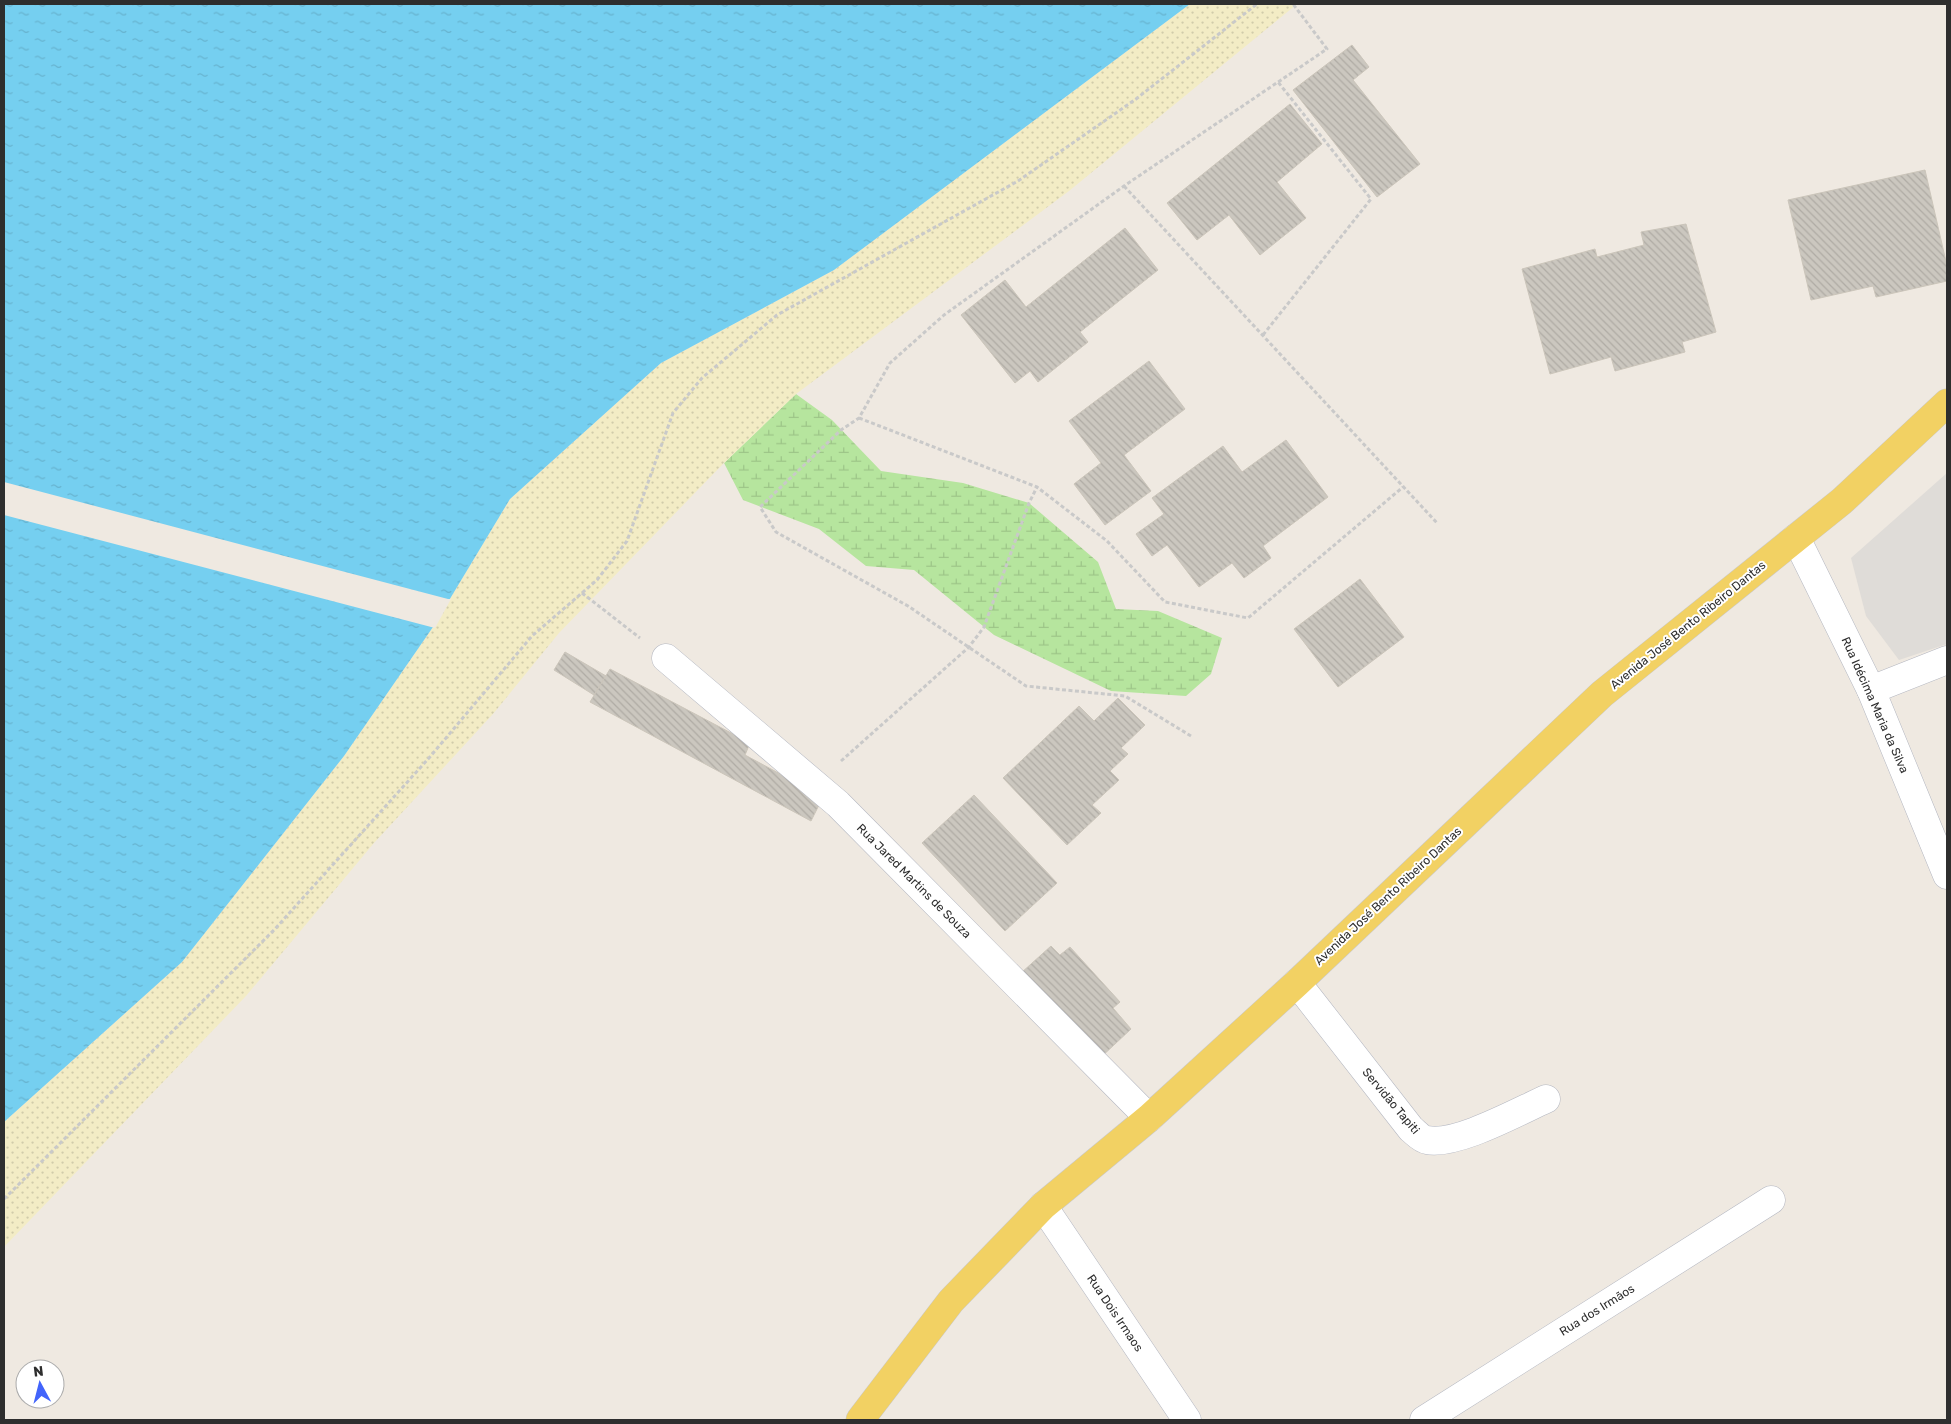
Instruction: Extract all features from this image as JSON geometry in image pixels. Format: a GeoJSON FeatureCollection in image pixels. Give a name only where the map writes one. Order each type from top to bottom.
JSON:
{"type":"FeatureCollection","features":[{"type":"Feature","properties":{"kind":"main road","name":"Avenida José Bento Ribeiro Dantas"},"geometry":{"type":"LineString","coordinates":[[860,1420],[951,1301],[1043,1206],[1149,1118],[1296,983],[1602,694],[1842,501],[1947,403]]}},
{"type":"Feature","properties":{"kind":"street","name":"Rua Idécima Maria da Silva"},"geometry":{"type":"LineString","coordinates":[[1796,538],[1871,690],[1947,875]]}},
{"type":"Feature","properties":{"kind":"street","name":"Rua Jared Martins de Souza"},"geometry":{"type":"LineString","coordinates":[[666,658],[816,784],[1149,1118]]}},
{"type":"Feature","properties":{"kind":"street"},"geometry":{"type":"LineString","coordinates":[[1871,690],[1947,660]]}},
{"type":"Feature","properties":{"kind":"street","name":"Servidão Tapiti"},"geometry":{"type":"LineString","coordinates":[[1296,983],[1411,1129],[1424,1140],[1441,1141],[1459,1137],[1546,1099]]}},
{"type":"Feature","properties":{"kind":"street","name":"Rua dos Irmãos"},"geometry":{"type":"LineString","coordinates":[[1424,1420],[1771,1200]]}},
{"type":"Feature","properties":{"kind":"street","name":"Rua Dois Irmaos"},"geometry":{"type":"LineString","coordinates":[[1043,1206],[1187,1420]]}},
{"type":"Feature","properties":{"kind":"path"},"geometry":{"type":"LineString","coordinates":[[4,1199],[274,930],[428,758],[532,636],[597,580],[627,541],[673,414],[702,378],[777,315],[1018,180],[1136,99],[1257,4]]}},
{"type":"Feature","properties":{"kind":"path"},"geometry":{"type":"LineString","coordinates":[[1191,736],[1125,696],[1026,686],[908,606],[776,532],[760,507],[841,430],[859,418],[890,363],[944,315],[1124,186],[1328,49],[1293,4]]}},
{"type":"Feature","properties":{"kind":"path"},"geometry":{"type":"LineString","coordinates":[[1262,335],[1371,199],[1278,82]]}},
{"type":"Feature","properties":{"kind":"path"},"geometry":{"type":"LineString","coordinates":[[1124,186],[1437,523]]}},
{"type":"Feature","properties":{"kind":"path"},"geometry":{"type":"LineString","coordinates":[[859,418],[1037,487],[1107,541],[1165,602],[1248,618],[1403,487]]}},
{"type":"Feature","properties":{"kind":"path"},"geometry":{"type":"LineString","coordinates":[[816,784],[969,647],[984,627],[1029,503],[1037,487]]}},
{"type":"Feature","properties":{"kind":"path"},"geometry":{"type":"LineString","coordinates":[[582,593],[666,658]]}},
{"type":"Feature","properties":{"kind":"green space"},"geometry":{"type":"Polygon","coordinates":[[[796,394],[832,420],[881,471],[963,483],[1029,503],[1098,562],[1116,609],[1158,611],[1222,638],[1211,674],[1186,696],[1111,691],[994,635],[914,570],[866,566],[819,529],[743,500],[724,463],[796,394]]]}},
{"type":"Feature","properties":{"kind":"sand"},"geometry":{"type":"Polygon","coordinates":[[[1190,4],[1297,4],[1069,191],[796,394],[724,463],[559,633],[493,714],[374,843],[246,996],[4,1247],[4,1122],[182,962],[344,756],[433,627],[510,499],[661,363],[834,270],[1190,4]]]}},
{"type":"Feature","properties":{"kind":"shaded area"},"geometry":{"type":"Polygon","coordinates":[[[1947,473],[1947,644],[1899,660],[1866,616],[1851,558],[1947,473]]]}},
{"type":"Feature","properties":{"kind":"water"},"geometry":{"type":"Polygon","coordinates":[[[4,4],[1190,4],[834,270],[661,363],[510,499],[433,627],[344,756],[182,962],[4,1122],[4,4]]]}},
{"type":"Feature","properties":{"kind":"pier"},"geometry":{"type":"Polygon","coordinates":[[[4,482],[451,599],[435,628],[4,515],[4,482]]]}},
{"type":"Feature","properties":{"kind":"building"},"geometry":{"type":"Polygon","coordinates":[[[1352,45],[1369,67],[1353,80],[1420,164],[1377,197],[1293,90],[1352,45]]]}},
{"type":"Feature","properties":{"kind":"building"},"geometry":{"type":"Polygon","coordinates":[[[1290,104],[1322,144],[1277,182],[1306,218],[1260,255],[1229,215],[1197,240],[1167,203],[1290,104]]]}},
{"type":"Feature","properties":{"kind":"building"},"geometry":{"type":"Polygon","coordinates":[[[1925,170],[1947,266],[1947,281],[1876,297],[1873,286],[1811,300],[1788,200],[1925,170]]]}},
{"type":"Feature","properties":{"kind":"building"},"geometry":{"type":"Polygon","coordinates":[[[1686,224],[1716,332],[1682,342],[1685,352],[1615,371],[1611,357],[1550,374],[1522,269],[1595,249],[1597,257],[1644,245],[1641,232],[1686,224]]]}},
{"type":"Feature","properties":{"kind":"building"},"geometry":{"type":"Polygon","coordinates":[[[1125,228],[1158,270],[1080,332],[1088,342],[1038,382],[1030,371],[1015,383],[961,315],[1005,280],[1026,307],[1125,228]]]}},
{"type":"Feature","properties":{"kind":"building"},"geometry":{"type":"Polygon","coordinates":[[[1149,361],[1185,409],[1124,455],[1151,491],[1105,525],[1074,484],[1101,463],[1069,421],[1149,361]]]}},
{"type":"Feature","properties":{"kind":"building"},"geometry":{"type":"Polygon","coordinates":[[[1286,440],[1328,497],[1263,546],[1271,558],[1244,578],[1232,563],[1199,587],[1167,545],[1152,556],[1136,534],[1164,514],[1152,498],[1223,446],[1242,472],[1286,440]]]}},
{"type":"Feature","properties":{"kind":"building"},"geometry":{"type":"Polygon","coordinates":[[[1360,579],[1404,637],[1338,687],[1294,629],[1360,579]]]}},
{"type":"Feature","properties":{"kind":"building"},"geometry":{"type":"Polygon","coordinates":[[[565,652],[606,676],[594,695],[554,670],[565,652]]]}},
{"type":"Feature","properties":{"kind":"building"},"geometry":{"type":"Polygon","coordinates":[[[610,669],[750,743],[745,755],[823,797],[811,821],[590,702],[610,669]]]}},
{"type":"Feature","properties":{"kind":"building"},"geometry":{"type":"Polygon","coordinates":[[[1118,698],[1145,725],[1121,748],[1128,754],[1110,771],[1119,780],[1092,805],[1101,813],[1067,845],[1003,778],[1079,706],[1094,721],[1118,698]]]}},
{"type":"Feature","properties":{"kind":"building"},"geometry":{"type":"Polygon","coordinates":[[[974,795],[1057,883],[1005,931],[922,843],[974,795]]]}},
{"type":"Feature","properties":{"kind":"building"},"geometry":{"type":"Polygon","coordinates":[[[1051,946],[1060,955],[1070,947],[1120,1002],[1113,1008],[1131,1029],[1099,1059],[1021,973],[1051,946]]]}}]}
